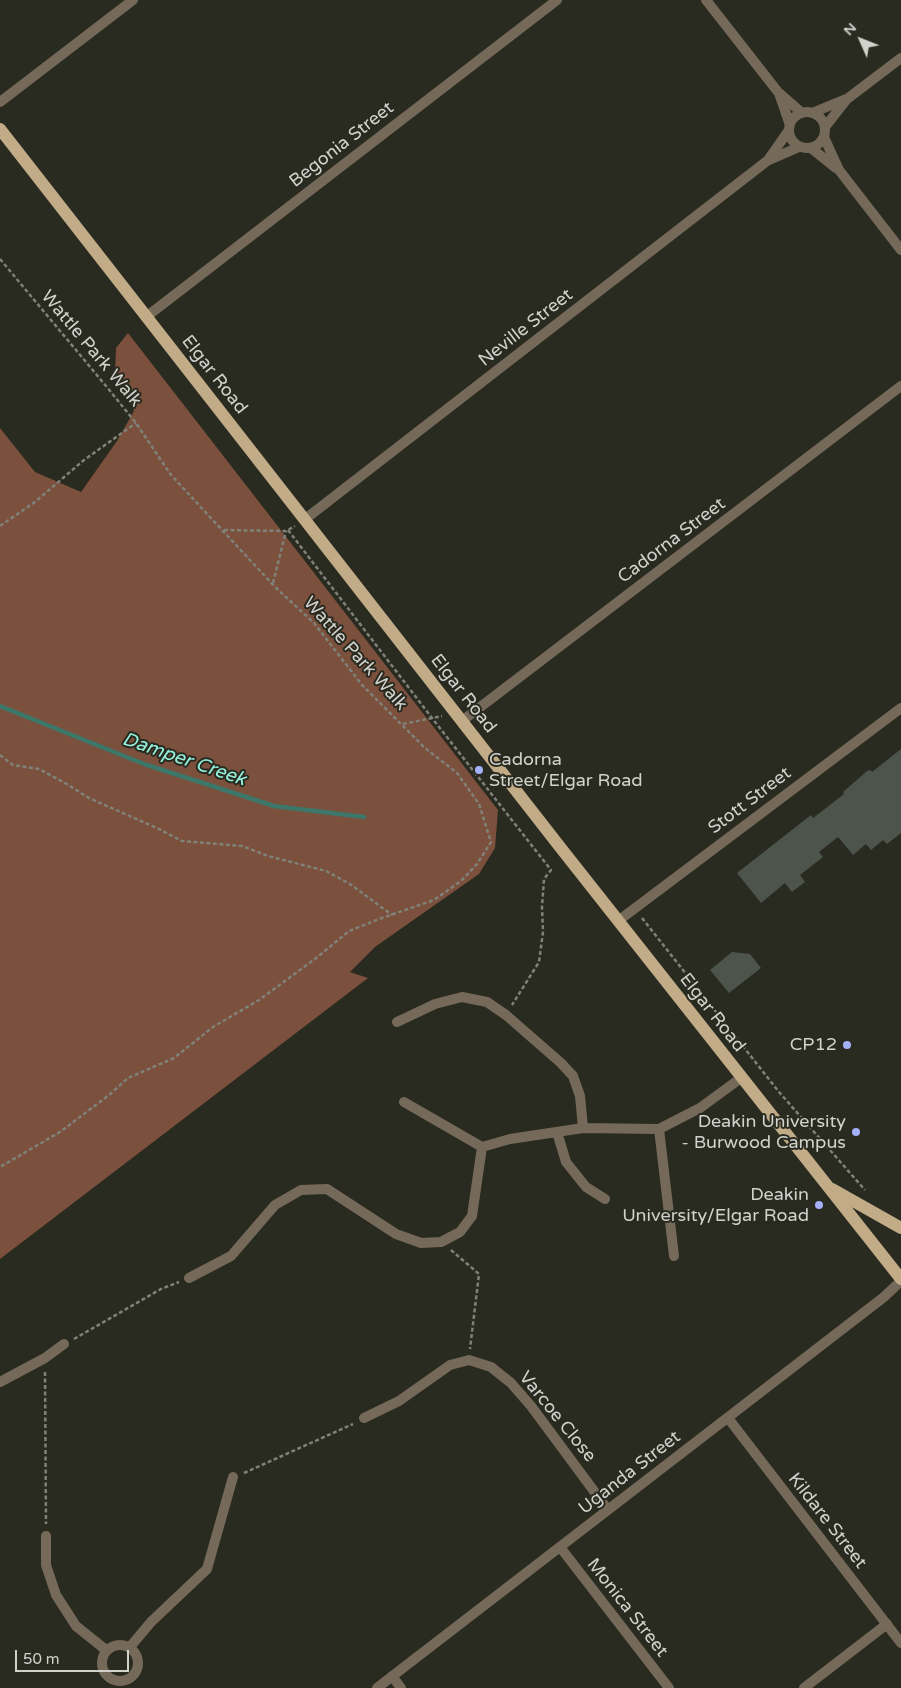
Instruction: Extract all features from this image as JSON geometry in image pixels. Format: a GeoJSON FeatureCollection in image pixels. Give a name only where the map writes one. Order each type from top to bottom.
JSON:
{"type":"FeatureCollection","features":[{"type":"Feature","properties":{"kind":"main road","name":"Elgar Road"},"geometry":{"type":"LineString","coordinates":[[0,129],[304,520],[901,1280]]}},
{"type":"Feature","properties":{"kind":"main road"},"geometry":{"type":"LineString","coordinates":[[827,1187],[901,1228]]}},
{"type":"Feature","properties":{"kind":"street"},"geometry":{"type":"LineString","coordinates":[[0,102],[133,0]]}},
{"type":"Feature","properties":{"kind":"street","name":"Begonia Street"},"geometry":{"type":"LineString","coordinates":[[146,317],[558,0]]}},
{"type":"Feature","properties":{"kind":"street"},"geometry":{"type":"LineString","coordinates":[[706,0],[778,92],[807,113],[821,118],[824,132],[839,170]]}},
{"type":"Feature","properties":{"kind":"street"},"geometry":{"type":"LineString","coordinates":[[778,92],[792,140],[799,147],[811,148],[816,146],[847,99],[901,58]]}},
{"type":"Feature","properties":{"kind":"street"},"geometry":{"type":"LineString","coordinates":[[789,127],[792,119],[847,99]]}},
{"type":"Feature","properties":{"kind":"street","name":"Neville Street"},"geometry":{"type":"LineString","coordinates":[[767,161],[789,127]]}},
{"type":"Feature","properties":{"kind":"street","name":"Neville Street"},"geometry":{"type":"LineString","coordinates":[[304,520],[767,161],[799,147]]}},
{"type":"Feature","properties":{"kind":"street"},"geometry":{"type":"LineString","coordinates":[[811,148],[839,170],[901,250]]}},
{"type":"Feature","properties":{"kind":"street","name":"Cadorna Street"},"geometry":{"type":"LineString","coordinates":[[459,717],[901,386]]}},
{"type":"Feature","properties":{"kind":"street","name":"Stott Street"},"geometry":{"type":"LineString","coordinates":[[618,921],[901,708]]}},
{"type":"Feature","properties":{"kind":"street"},"geometry":{"type":"LineString","coordinates":[[397,1022],[435,1004],[462,997],[487,1002],[506,1015],[561,1063],[573,1076],[580,1096],[583,1128]]}},
{"type":"Feature","properties":{"kind":"street"},"geometry":{"type":"LineString","coordinates":[[404,1102],[482,1147],[510,1139],[583,1128],[659,1129],[700,1108],[741,1078]]}},
{"type":"Feature","properties":{"kind":"street"},"geometry":{"type":"LineString","coordinates":[[659,1129],[674,1256]]}},
{"type":"Feature","properties":{"kind":"street"},"geometry":{"type":"LineString","coordinates":[[557,1132],[566,1162],[586,1187],[605,1199]]}},
{"type":"Feature","properties":{"kind":"street"},"geometry":{"type":"LineString","coordinates":[[189,1278],[231,1256],[276,1205],[301,1190],[327,1189],[396,1234],[421,1243],[441,1242],[460,1232],[472,1216],[482,1147]]}},
{"type":"Feature","properties":{"kind":"street","name":"Uganda Street"},"geometry":{"type":"LineString","coordinates":[[377,1688],[884,1297],[901,1280]]}},
{"type":"Feature","properties":{"kind":"street"},"geometry":{"type":"LineString","coordinates":[[0,1382],[45,1358],[64,1344]]}},
{"type":"Feature","properties":{"kind":"street"},"geometry":{"type":"LineString","coordinates":[[364,1418],[399,1401],[450,1365],[468,1360]]}},
{"type":"Feature","properties":{"kind":"street","name":"Varcoe Close"},"geometry":{"type":"LineString","coordinates":[[468,1360],[491,1367],[511,1383],[531,1406],[608,1510]]}},
{"type":"Feature","properties":{"kind":"street","name":"Kildare Street"},"geometry":{"type":"LineString","coordinates":[[728,1418],[901,1643]]}},
{"type":"Feature","properties":{"kind":"street"},"geometry":{"type":"LineString","coordinates":[[130,1647],[151,1622],[207,1569],[233,1477]]}},
{"type":"Feature","properties":{"kind":"street"},"geometry":{"type":"LineString","coordinates":[[46,1536],[46,1565],[56,1595],[76,1626],[106,1650]]}},
{"type":"Feature","properties":{"kind":"street","name":"Monica Street"},"geometry":{"type":"LineString","coordinates":[[560,1548],[668,1688]]}},
{"type":"Feature","properties":{"kind":"street"},"geometry":{"type":"LineString","coordinates":[[804,1688],[887,1624]]}},
{"type":"Feature","properties":{"kind":"street"},"geometry":{"type":"LineString","coordinates":[[120,1644],[130,1647],[135,1651],[139,1663],[134,1675],[129,1679],[116,1681],[105,1674],[101,1662],[106,1650],[120,1644]]}},
{"type":"Feature","properties":{"kind":"street"},"geometry":{"type":"LineString","coordinates":[[392,1676],[401,1688]]}},
{"type":"Feature","properties":{"kind":"street"},"geometry":{"type":"LineString","coordinates":[[129,1679],[136,1688]]}},
{"type":"Feature","properties":{"kind":"path","name":"Wattle Park Walk"},"geometry":{"type":"LineString","coordinates":[[0,259],[136,423],[171,475],[273,584],[314,623],[362,685],[425,748],[457,773],[479,804],[491,842],[477,864],[461,881],[434,900],[379,919],[349,932],[259,1000],[213,1027],[174,1058],[128,1078],[60,1132],[0,1167]]}},
{"type":"Feature","properties":{"kind":"path"},"geometry":{"type":"LineString","coordinates":[[0,526],[35,502],[84,460],[136,423]]}},
{"type":"Feature","properties":{"kind":"path"},"geometry":{"type":"LineString","coordinates":[[223,530],[287,531],[304,520]]}},
{"type":"Feature","properties":{"kind":"path"},"geometry":{"type":"LineString","coordinates":[[273,584],[287,531]]}},
{"type":"Feature","properties":{"kind":"path"},"geometry":{"type":"LineString","coordinates":[[287,531],[551,870],[544,879],[543,932],[539,962],[506,1015]]}},
{"type":"Feature","properties":{"kind":"path"},"geometry":{"type":"LineString","coordinates":[[402,725],[432,718],[459,717]]}},
{"type":"Feature","properties":{"kind":"path"},"geometry":{"type":"LineString","coordinates":[[0,755],[13,765],[39,769],[89,798],[151,825],[182,841],[242,846],[268,856],[326,871],[350,884],[392,915]]}},
{"type":"Feature","properties":{"kind":"path"},"geometry":{"type":"LineString","coordinates":[[635,909],[779,1092],[867,1192]]}},
{"type":"Feature","properties":{"kind":"path"},"geometry":{"type":"LineString","coordinates":[[441,1242],[479,1274],[468,1360]]}},
{"type":"Feature","properties":{"kind":"path"},"geometry":{"type":"LineString","coordinates":[[64,1344],[161,1289],[189,1278]]}},
{"type":"Feature","properties":{"kind":"path"},"geometry":{"type":"LineString","coordinates":[[45,1358],[46,1536]]}},
{"type":"Feature","properties":{"kind":"path"},"geometry":{"type":"LineString","coordinates":[[233,1477],[364,1418]]}},
{"type":"Feature","properties":{"kind":"shaded area"},"geometry":{"type":"Polygon","coordinates":[[[128,333],[498,810],[495,848],[479,874],[375,947],[350,972],[368,978],[0,1259],[0,428],[35,472],[81,492],[117,441],[134,411],[115,374],[116,348],[128,333]]]}},
{"type":"Feature","properties":{"kind":"building"},"geometry":{"type":"Polygon","coordinates":[[[901,749],[901,833],[887,844],[883,840],[871,850],[866,844],[853,855],[838,837],[819,852],[823,857],[800,875],[805,882],[792,892],[785,883],[761,903],[737,873],[811,815],[813,818],[844,794],[843,792],[867,771],[870,770],[872,772],[901,749]]]}},
{"type":"Feature","properties":{"kind":"building"},"geometry":{"type":"Polygon","coordinates":[[[732,952],[750,954],[761,968],[729,993],[710,970],[732,952]]]}},
{"type":"Feature","properties":{"kind":"waterway","name":"Damper Creek"},"geometry":{"type":"LineString","coordinates":[[0,706],[144,764],[274,806],[364,817]]}},
{"type":"Feature","properties":{"kind":"place","name":"Cadorna Street/Elgar Road"},"geometry":{"type":"Point","coordinates":[479,770]}},
{"type":"Feature","properties":{"kind":"place","name":"CP12"},"geometry":{"type":"Point","coordinates":[847,1045]}},
{"type":"Feature","properties":{"kind":"place","name":"Deakin University - Burwood Campus"},"geometry":{"type":"Point","coordinates":[856,1132]}},
{"type":"Feature","properties":{"kind":"place","name":"Deakin University/Elgar Road"},"geometry":{"type":"Point","coordinates":[819,1205]}}]}
